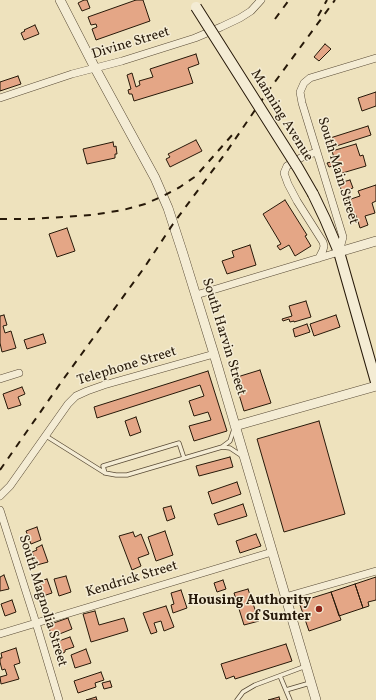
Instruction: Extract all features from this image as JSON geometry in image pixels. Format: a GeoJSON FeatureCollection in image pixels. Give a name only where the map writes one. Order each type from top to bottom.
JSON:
{"type":"FeatureCollection","features":[{"type":"Feature","properties":{"kind":"main road","name":"Manning Avenue"},"geometry":{"type":"LineString","coordinates":[[194,4],[298,168],[313,194],[339,252]]}},
{"type":"Feature","properties":{"kind":"main road","name":"South Main Street"},"geometry":{"type":"LineString","coordinates":[[339,252],[376,382]]}},
{"type":"Feature","properties":{"kind":"street","name":"South Harvin Street"},"geometry":{"type":"LineString","coordinates":[[60,0],[158,184],[173,224],[214,354],[316,700]]}},
{"type":"Feature","properties":{"kind":"street","name":"Divine Street"},"geometry":{"type":"LineString","coordinates":[[0,98],[72,74],[122,61],[194,38],[240,18],[251,11],[261,0]]}},
{"type":"Feature","properties":{"kind":"street","name":"South Main Street"},"geometry":{"type":"LineString","coordinates":[[339,252],[343,237],[300,92],[304,83],[310,78],[376,58]]}},
{"type":"Feature","properties":{"kind":"street"},"geometry":{"type":"LineString","coordinates":[[317,152],[304,156],[287,166],[284,173],[297,201],[323,242],[323,250],[319,258]]}},
{"type":"Feature","properties":{"kind":"street"},"geometry":{"type":"LineString","coordinates":[[196,295],[376,241]]}},
{"type":"Feature","properties":{"kind":"street","name":"Telephone Street"},"geometry":{"type":"LineString","coordinates":[[0,496],[10,486],[68,404],[76,396],[104,385],[214,354]]}},
{"type":"Feature","properties":{"kind":"street"},"geometry":{"type":"LineString","coordinates":[[0,379],[20,373]]}},
{"type":"Feature","properties":{"kind":"street"},"geometry":{"type":"LineString","coordinates":[[235,426],[376,386]]}},
{"type":"Feature","properties":{"kind":"street","name":"South Magnolia Street"},"geometry":{"type":"LineString","coordinates":[[0,510],[59,700]]}},
{"type":"Feature","properties":{"kind":"street","name":"Kendrick Street"},"geometry":{"type":"LineString","coordinates":[[0,634],[272,552]]}},
{"type":"Feature","properties":{"kind":"street"},"geometry":{"type":"LineString","coordinates":[[285,597],[376,570]]}},
{"type":"Feature","properties":{"kind":"lane"},"geometry":{"type":"LineString","coordinates":[[46,436],[105,473],[116,476],[127,475],[222,447],[230,441],[235,426]]}},
{"type":"Feature","properties":{"kind":"lane"},"geometry":{"type":"LineString","coordinates":[[105,473],[103,466],[179,443],[184,458]]}},
{"type":"Feature","properties":{"kind":"lane"},"geometry":{"type":"LineString","coordinates":[[222,447],[230,448],[244,458]]}},
{"type":"Feature","properties":{"kind":"lane"},"geometry":{"type":"LineString","coordinates":[[237,700],[243,692],[255,685],[306,666]]}},
{"type":"Feature","properties":{"kind":"lane"},"geometry":{"type":"LineString","coordinates":[[280,676],[290,700]]}},
{"type":"Feature","properties":{"kind":"lane"},"geometry":{"type":"LineString","coordinates":[[286,690],[311,683]]}},
{"type":"Feature","properties":{"kind":"building"},"geometry":{"type":"Polygon","coordinates":[[[87,0],[90,8],[82,11],[78,3],[87,0]]]}},
{"type":"Feature","properties":{"kind":"building"},"geometry":{"type":"Polygon","coordinates":[[[136,0],[143,0],[150,21],[96,40],[92,29],[97,27],[96,24],[91,25],[88,17],[136,0]]]}},
{"type":"Feature","properties":{"kind":"building"},"geometry":{"type":"Polygon","coordinates":[[[35,25],[39,34],[24,40],[21,33],[35,25]]]}},
{"type":"Feature","properties":{"kind":"building"},"geometry":{"type":"Polygon","coordinates":[[[325,44],[331,49],[319,61],[314,57],[325,44]]]}},
{"type":"Feature","properties":{"kind":"building"},"geometry":{"type":"Polygon","coordinates":[[[196,54],[199,64],[188,68],[193,83],[134,101],[132,94],[129,94],[128,90],[131,89],[127,75],[132,73],[136,87],[140,85],[139,81],[153,77],[150,69],[196,54]]]}},
{"type":"Feature","properties":{"kind":"building"},"geometry":{"type":"Polygon","coordinates":[[[18,76],[21,84],[0,91],[0,82],[18,76]]]}},
{"type":"Feature","properties":{"kind":"building"},"geometry":{"type":"Polygon","coordinates":[[[376,92],[376,106],[362,111],[358,98],[376,92]]]}},
{"type":"Feature","properties":{"kind":"building"},"geometry":{"type":"Polygon","coordinates":[[[368,126],[371,135],[330,148],[327,139],[368,126]]]}},
{"type":"Feature","properties":{"kind":"building"},"geometry":{"type":"Polygon","coordinates":[[[196,140],[202,151],[170,167],[166,159],[170,157],[168,154],[196,140]]]}},
{"type":"Feature","properties":{"kind":"building"},"geometry":{"type":"Polygon","coordinates":[[[113,142],[114,147],[116,146],[117,154],[115,154],[115,158],[87,164],[83,149],[113,142]]]}},
{"type":"Feature","properties":{"kind":"building"},"geometry":{"type":"Polygon","coordinates":[[[356,144],[360,156],[363,155],[366,166],[339,174],[336,165],[329,167],[327,163],[335,161],[332,151],[356,144]]]}},
{"type":"Feature","properties":{"kind":"building"},"geometry":{"type":"Polygon","coordinates":[[[350,180],[353,188],[342,192],[339,183],[350,180]]]}},
{"type":"Feature","properties":{"kind":"building"},"geometry":{"type":"Polygon","coordinates":[[[376,185],[376,201],[372,203],[375,213],[365,216],[368,225],[360,228],[356,215],[350,216],[345,201],[360,196],[358,191],[376,185]]]}},
{"type":"Feature","properties":{"kind":"building"},"geometry":{"type":"Polygon","coordinates":[[[285,200],[307,235],[305,236],[311,246],[295,256],[289,245],[280,250],[277,246],[281,244],[263,214],[285,200]]]}},
{"type":"Feature","properties":{"kind":"building"},"geometry":{"type":"Polygon","coordinates":[[[67,228],[75,251],[57,257],[49,234],[67,228]]]}},
{"type":"Feature","properties":{"kind":"building"},"geometry":{"type":"Polygon","coordinates":[[[250,245],[256,265],[227,274],[222,261],[234,257],[232,251],[250,245]]]}},
{"type":"Feature","properties":{"kind":"building"},"geometry":{"type":"Polygon","coordinates":[[[306,301],[311,317],[294,322],[290,322],[289,319],[283,321],[282,319],[292,316],[289,306],[306,301]]]}},
{"type":"Feature","properties":{"kind":"building"},"geometry":{"type":"Polygon","coordinates":[[[4,315],[7,325],[3,326],[5,333],[11,331],[16,348],[2,352],[0,343],[0,316],[4,315]]]}},
{"type":"Feature","properties":{"kind":"building"},"geometry":{"type":"Polygon","coordinates":[[[336,315],[340,327],[314,336],[310,324],[336,315]]]}},
{"type":"Feature","properties":{"kind":"building"},"geometry":{"type":"Polygon","coordinates":[[[307,324],[310,332],[295,337],[293,329],[307,324]]]}},
{"type":"Feature","properties":{"kind":"building"},"geometry":{"type":"Polygon","coordinates":[[[43,334],[46,343],[27,349],[24,340],[43,334]]]}},
{"type":"Feature","properties":{"kind":"building"},"geometry":{"type":"Polygon","coordinates":[[[260,370],[271,403],[244,411],[234,378],[260,370]]]}},
{"type":"Feature","properties":{"kind":"building"},"geometry":{"type":"Polygon","coordinates":[[[208,371],[227,431],[194,441],[189,426],[211,420],[208,412],[194,416],[189,401],[204,396],[200,385],[97,418],[94,407],[208,371]]]}},
{"type":"Feature","properties":{"kind":"building"},"geometry":{"type":"Polygon","coordinates":[[[22,387],[25,394],[18,397],[21,405],[8,409],[3,394],[22,387]]]}},
{"type":"Feature","properties":{"kind":"building"},"geometry":{"type":"Polygon","coordinates":[[[136,417],[141,432],[130,436],[125,421],[136,417]]]}},
{"type":"Feature","properties":{"kind":"building"},"geometry":{"type":"Polygon","coordinates":[[[319,421],[345,514],[284,532],[257,439],[319,421]]]}},
{"type":"Feature","properties":{"kind":"building"},"geometry":{"type":"Polygon","coordinates":[[[230,457],[233,467],[199,476],[196,466],[230,457]]]}},
{"type":"Feature","properties":{"kind":"building"},"geometry":{"type":"Polygon","coordinates":[[[237,482],[241,494],[212,504],[208,492],[237,482]]]}},
{"type":"Feature","properties":{"kind":"building"},"geometry":{"type":"Polygon","coordinates":[[[243,504],[247,516],[218,525],[214,514],[243,504]]]}},
{"type":"Feature","properties":{"kind":"building"},"geometry":{"type":"Polygon","coordinates":[[[171,506],[175,518],[167,521],[163,508],[171,506]]]}},
{"type":"Feature","properties":{"kind":"building"},"geometry":{"type":"Polygon","coordinates":[[[37,527],[41,540],[31,544],[26,531],[37,527]]]}},
{"type":"Feature","properties":{"kind":"building"},"geometry":{"type":"Polygon","coordinates":[[[165,531],[173,555],[156,561],[148,537],[165,531]]]}},
{"type":"Feature","properties":{"kind":"building"},"geometry":{"type":"Polygon","coordinates":[[[133,532],[135,537],[141,534],[149,554],[138,558],[141,566],[132,570],[119,536],[133,532]]]}},
{"type":"Feature","properties":{"kind":"building"},"geometry":{"type":"Polygon","coordinates":[[[256,534],[261,546],[240,553],[236,541],[256,534]]]}},
{"type":"Feature","properties":{"kind":"building"},"geometry":{"type":"Polygon","coordinates":[[[42,545],[48,562],[37,565],[32,552],[37,550],[36,548],[42,545]]]}},
{"type":"Feature","properties":{"kind":"building"},"geometry":{"type":"Polygon","coordinates":[[[4,575],[9,589],[0,591],[0,577],[4,575]]]}},
{"type":"Feature","properties":{"kind":"building"},"geometry":{"type":"Polygon","coordinates":[[[66,576],[71,592],[59,596],[54,579],[66,576]]]}},
{"type":"Feature","properties":{"kind":"building"},"geometry":{"type":"Polygon","coordinates":[[[376,577],[376,600],[368,602],[369,606],[363,608],[355,584],[376,577]]]}},
{"type":"Feature","properties":{"kind":"building"},"geometry":{"type":"Polygon","coordinates":[[[47,579],[52,593],[40,597],[37,586],[41,585],[40,581],[47,579]]]}},
{"type":"Feature","properties":{"kind":"building"},"geometry":{"type":"Polygon","coordinates":[[[223,580],[226,589],[217,592],[214,583],[223,580]]]}},
{"type":"Feature","properties":{"kind":"building"},"geometry":{"type":"Polygon","coordinates":[[[355,584],[363,608],[339,616],[331,592],[355,584]]]}},
{"type":"Feature","properties":{"kind":"building"},"geometry":{"type":"Polygon","coordinates":[[[248,589],[259,621],[244,625],[234,593],[248,589]]]}},
{"type":"Feature","properties":{"kind":"building"},"geometry":{"type":"Polygon","coordinates":[[[181,590],[187,608],[173,613],[171,605],[174,604],[171,593],[181,590]]]}},
{"type":"Feature","properties":{"kind":"building","name":"Housing Authority of Sumter"},"geometry":{"type":"Polygon","coordinates":[[[331,592],[341,620],[309,631],[299,602],[331,592]]]}},
{"type":"Feature","properties":{"kind":"building"},"geometry":{"type":"Polygon","coordinates":[[[12,600],[16,612],[5,616],[1,604],[12,600]]]}},
{"type":"Feature","properties":{"kind":"building"},"geometry":{"type":"Polygon","coordinates":[[[166,606],[174,627],[164,631],[161,621],[154,623],[157,632],[151,634],[143,613],[166,606]]]}},
{"type":"Feature","properties":{"kind":"building"},"geometry":{"type":"Polygon","coordinates":[[[95,611],[99,625],[124,618],[128,631],[91,642],[83,614],[95,611]]]}},
{"type":"Feature","properties":{"kind":"building"},"geometry":{"type":"Polygon","coordinates":[[[68,618],[72,629],[52,637],[48,625],[68,618]]]}},
{"type":"Feature","properties":{"kind":"building"},"geometry":{"type":"Polygon","coordinates":[[[70,637],[74,647],[65,650],[65,652],[61,654],[56,642],[70,637]]]}},
{"type":"Feature","properties":{"kind":"building"},"geometry":{"type":"Polygon","coordinates":[[[286,644],[292,661],[235,679],[234,676],[226,679],[221,664],[286,644]]]}},
{"type":"Feature","properties":{"kind":"building"},"geometry":{"type":"Polygon","coordinates":[[[16,648],[20,663],[14,665],[19,679],[1,684],[0,677],[7,675],[5,669],[2,670],[0,662],[0,658],[2,658],[1,653],[16,648]]]}},
{"type":"Feature","properties":{"kind":"building"},"geometry":{"type":"Polygon","coordinates":[[[86,649],[91,663],[75,668],[71,655],[86,649]]]}},
{"type":"Feature","properties":{"kind":"building"},"geometry":{"type":"Polygon","coordinates":[[[101,672],[104,680],[95,683],[96,687],[78,693],[74,681],[101,672]]]}},
{"type":"Feature","properties":{"kind":"building"},"geometry":{"type":"Polygon","coordinates":[[[110,681],[112,687],[104,689],[102,683],[110,681]]]}},
{"type":"Feature","properties":{"kind":"building"},"geometry":{"type":"Polygon","coordinates":[[[96,697],[97,700],[86,700],[96,697]]]}},
{"type":"Feature","properties":{"kind":"building"},"geometry":{"type":"Polygon","coordinates":[[[279,697],[280,700],[268,700],[279,697]]]}},
{"type":"Feature","properties":{"kind":"railway"},"geometry":{"type":"LineString","coordinates":[[275,19],[289,0]]}},
{"type":"Feature","properties":{"kind":"railway"},"geometry":{"type":"LineString","coordinates":[[318,16],[327,0]]}},
{"type":"Feature","properties":{"kind":"railway"},"geometry":{"type":"LineString","coordinates":[[0,470],[144,268],[173,224],[335,0]]}},
{"type":"Feature","properties":{"kind":"railway"},"geometry":{"type":"LineString","coordinates":[[0,219],[32,219],[92,215],[123,210],[145,204],[180,187],[196,176],[233,134]]}},
{"type":"Feature","properties":{"kind":"place","name":"Housing Authority of Sumter"},"geometry":{"type":"Point","coordinates":[319,609]}}]}
